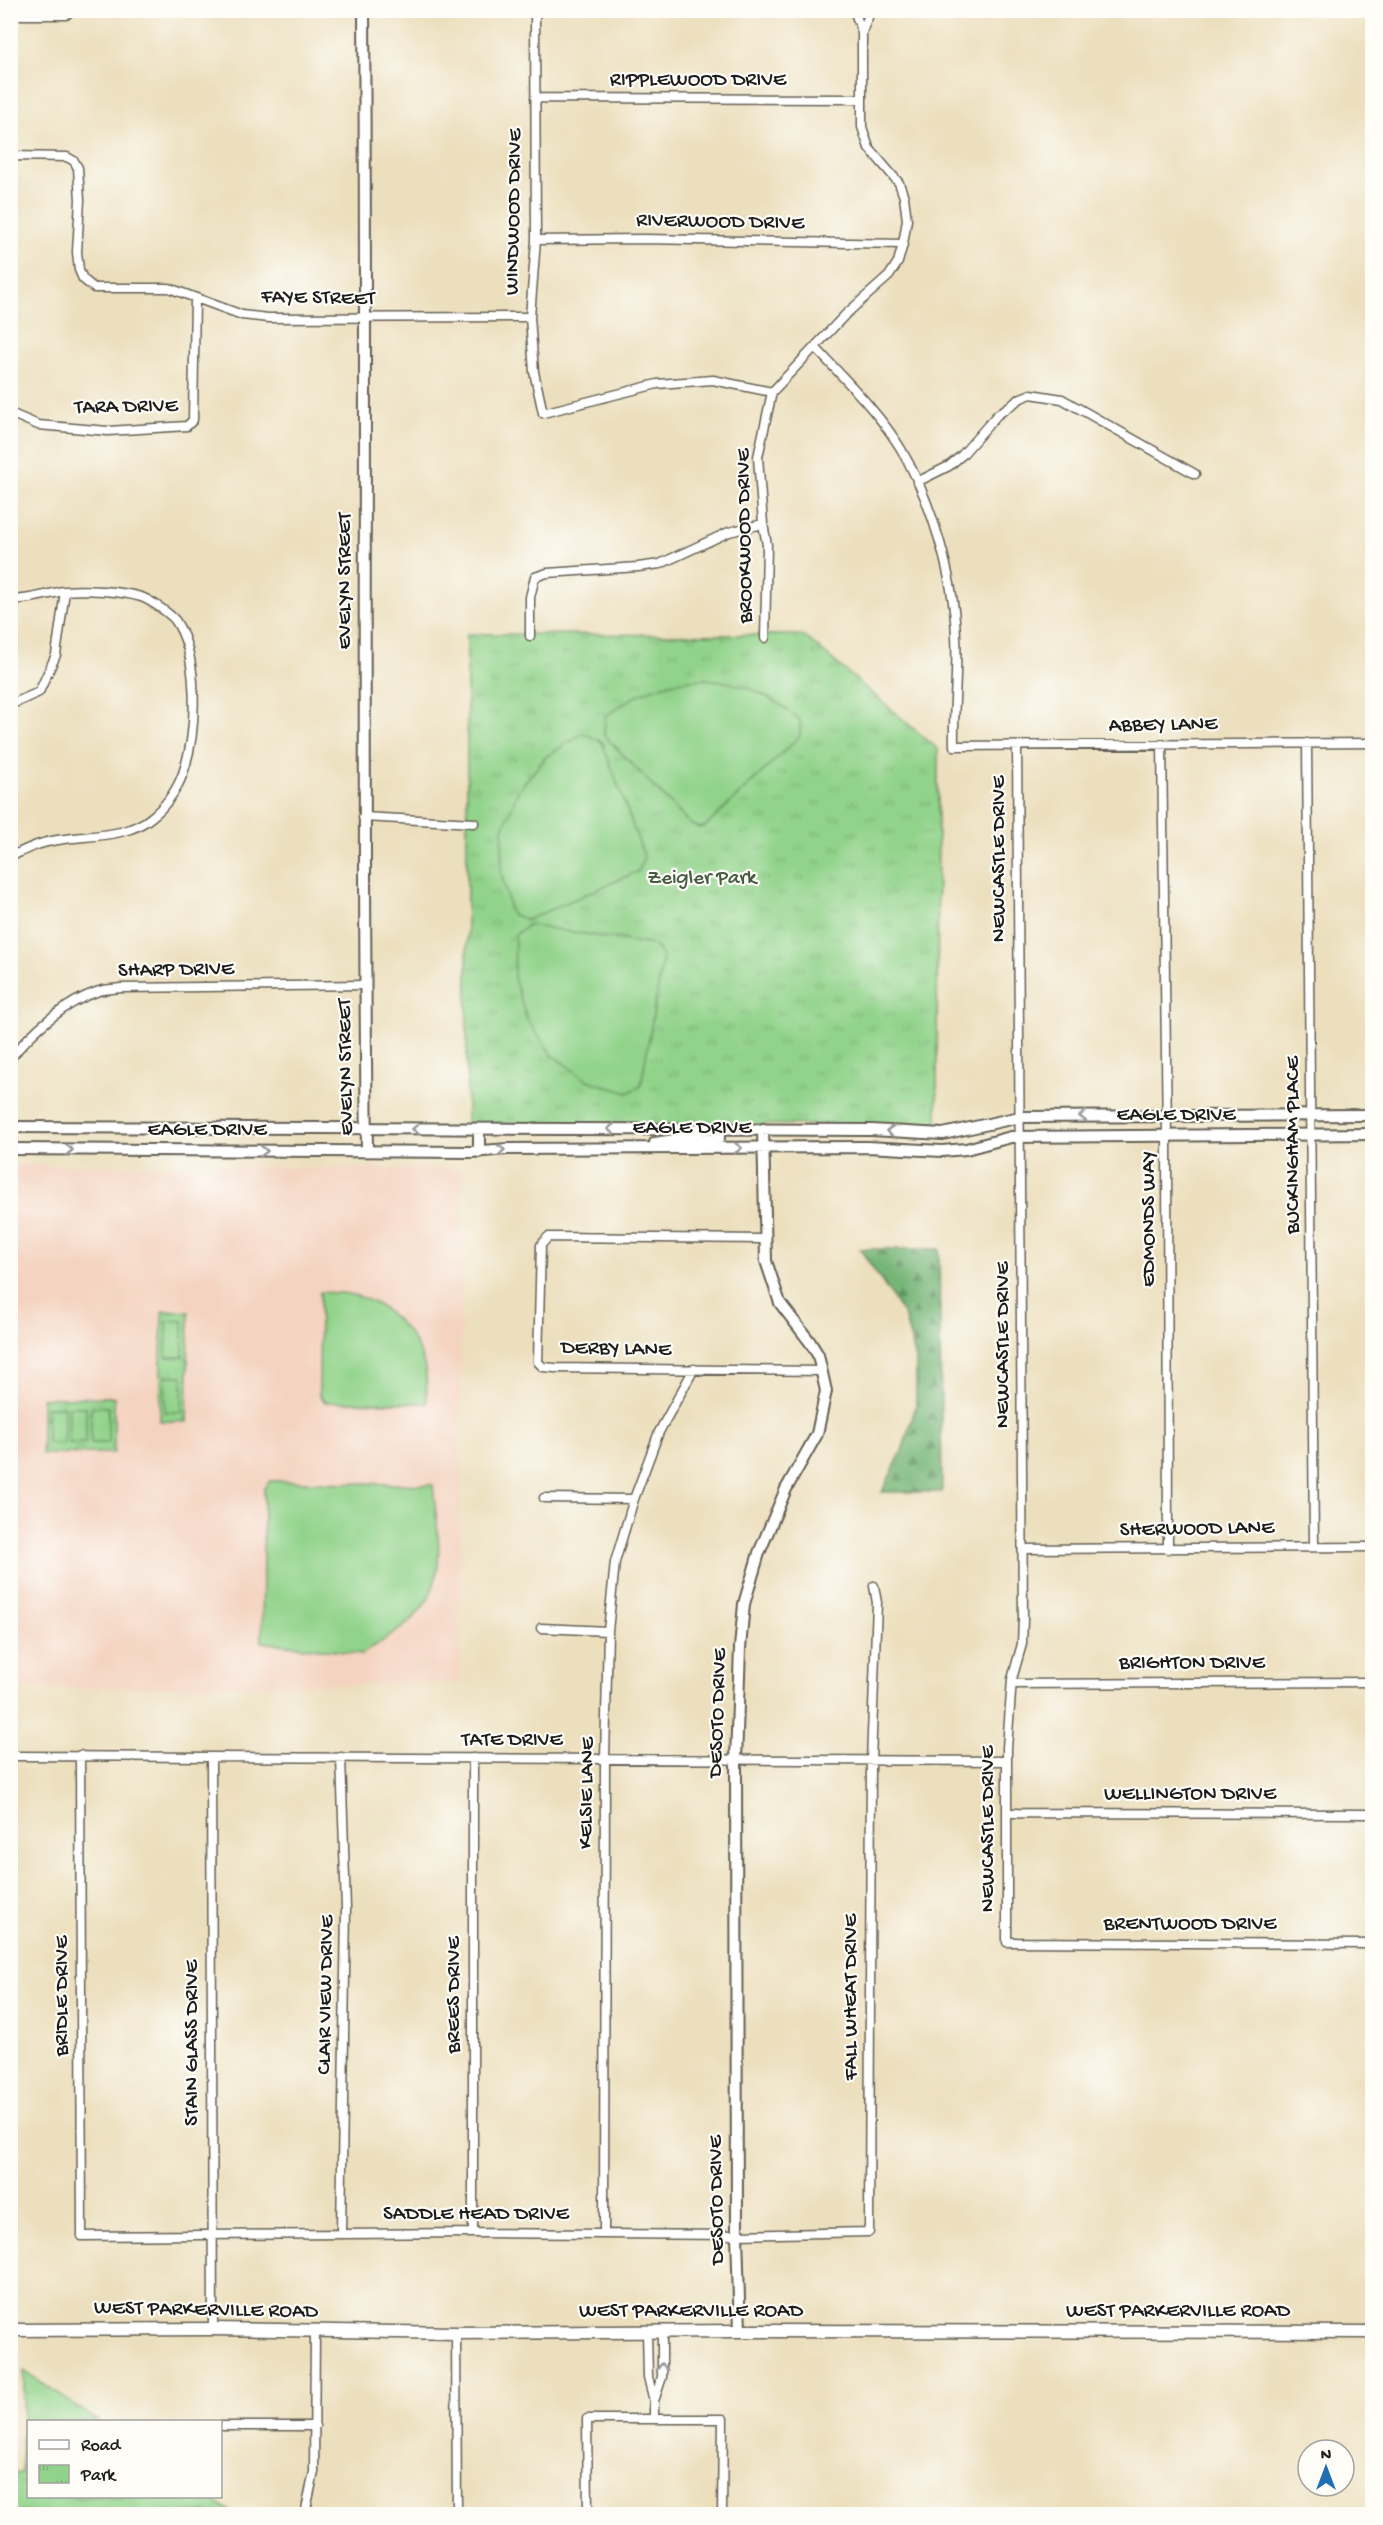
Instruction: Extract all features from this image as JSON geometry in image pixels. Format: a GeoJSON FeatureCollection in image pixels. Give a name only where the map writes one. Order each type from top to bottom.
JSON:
{"type":"FeatureCollection","features":[{"type":"Feature","properties":{"kind":"main road","name":"WEST PARKERVILLE ROAD"},"geometry":{"type":"LineString","coordinates":[[10,2330],[213,2329],[456,2333],[1372,2332]]}},
{"type":"Feature","properties":{"kind":"street"},"geometry":{"type":"LineString","coordinates":[[10,15],[66,15],[72,10]]}},
{"type":"Feature","properties":{"kind":"street","name":"EVELYN STREET"},"geometry":{"type":"LineString","coordinates":[[364,10],[366,318],[363,817],[367,1151]]}},
{"type":"Feature","properties":{"kind":"street","name":"WINDWOOD DRIVE"},"geometry":{"type":"LineString","coordinates":[[535,10],[536,240],[530,317],[534,372],[543,413],[657,384],[713,380],[771,392]]}},
{"type":"Feature","properties":{"kind":"street"},"geometry":{"type":"LineString","coordinates":[[854,10],[862,32]]}},
{"type":"Feature","properties":{"kind":"street"},"geometry":{"type":"LineString","coordinates":[[771,392],[845,315],[889,276],[898,262],[903,244],[907,220],[904,197],[899,183],[869,148],[862,127],[860,99],[862,32],[871,10]]}},
{"type":"Feature","properties":{"kind":"street","name":"RIPPLEWOOD DRIVE"},"geometry":{"type":"LineString","coordinates":[[535,98],[860,99]]}},
{"type":"Feature","properties":{"kind":"street","name":"FAYE STREET"},"geometry":{"type":"LineString","coordinates":[[10,156],[67,157],[74,161],[78,168],[80,200],[77,252],[79,270],[83,279],[94,288],[169,288],[242,315],[268,318],[530,317]]}},
{"type":"Feature","properties":{"kind":"street","name":"RIVERWOOD DRIVE"},"geometry":{"type":"LineString","coordinates":[[536,240],[645,239],[903,244]]}},
{"type":"Feature","properties":{"kind":"street","name":"TARA DRIVE"},"geometry":{"type":"LineString","coordinates":[[10,413],[38,425],[96,430],[187,426],[193,420],[195,298]]}},
{"type":"Feature","properties":{"kind":"street"},"geometry":{"type":"LineString","coordinates":[[815,347],[876,415],[900,448],[917,482],[949,466],[962,455],[997,415],[1021,398],[1031,394],[1062,399],[1195,474]]}},
{"type":"Feature","properties":{"kind":"street","name":"BROOKWOOD DRIVE"},"geometry":{"type":"LineString","coordinates":[[765,638],[767,546],[758,457],[771,392]]}},
{"type":"Feature","properties":{"kind":"street","name":"ABBEY LANE"},"geometry":{"type":"LineString","coordinates":[[917,482],[939,540],[951,593],[956,634],[954,746],[1372,743]]}},
{"type":"Feature","properties":{"kind":"street"},"geometry":{"type":"LineString","coordinates":[[530,636],[530,597],[535,578],[547,573],[660,564],[729,532],[763,524]]}},
{"type":"Feature","properties":{"kind":"street"},"geometry":{"type":"LineString","coordinates":[[10,600],[27,600],[66,591],[119,593],[142,597],[174,620],[185,644],[190,665],[193,701],[193,727],[185,768],[173,795],[153,817],[135,827],[114,834],[41,843],[10,856]]}},
{"type":"Feature","properties":{"kind":"street"},"geometry":{"type":"LineString","coordinates":[[10,705],[39,692],[56,656],[66,591]]}},
{"type":"Feature","properties":{"kind":"street","name":"BUCKINGHAM PLACE"},"geometry":{"type":"LineString","coordinates":[[1307,743],[1314,1547]]}},
{"type":"Feature","properties":{"kind":"street","name":"EDMONDS WAY"},"geometry":{"type":"LineString","coordinates":[[1162,744],[1167,1135],[1168,1549]]}},
{"type":"Feature","properties":{"kind":"street","name":"NEWCASTLE DRIVE"},"geometry":{"type":"LineString","coordinates":[[1006,1942],[1007,1761],[1012,1684],[1022,1644],[1023,1549],[1017,746]]}},
{"type":"Feature","properties":{"kind":"street"},"geometry":{"type":"LineString","coordinates":[[363,817],[474,823]]}},
{"type":"Feature","properties":{"kind":"street","name":"SHARP DRIVE"},"geometry":{"type":"LineString","coordinates":[[10,1059],[41,1027],[62,1010],[99,991],[122,988],[365,986]]}},
{"type":"Feature","properties":{"kind":"street","name":"EAGLE DRIVE"},"geometry":{"type":"LineString","coordinates":[[10,1127],[763,1129],[871,1130],[943,1134],[1020,1117],[1372,1115]]}},
{"type":"Feature","properties":{"kind":"street"},"geometry":{"type":"LineString","coordinates":[[183,1128],[183,1150]]}},
{"type":"Feature","properties":{"kind":"street"},"geometry":{"type":"LineString","coordinates":[[479,1129],[479,1152]]}},
{"type":"Feature","properties":{"kind":"street"},"geometry":{"type":"LineString","coordinates":[[619,1149],[681,1139],[717,1140],[719,1129]]}},
{"type":"Feature","properties":{"kind":"street","name":"DESOTO DRIVE"},"geometry":{"type":"LineString","coordinates":[[740,2331],[737,2235],[736,1760],[744,1604],[766,1532],[786,1489],[817,1434],[826,1391],[822,1371],[810,1342],[780,1303],[768,1269],[764,1239],[763,1129]]}},
{"type":"Feature","properties":{"kind":"street"},"geometry":{"type":"LineString","coordinates":[[942,1151],[943,1134]]}},
{"type":"Feature","properties":{"kind":"street","name":"EAGLE DRIVE"},"geometry":{"type":"LineString","coordinates":[[10,1149],[479,1152],[508,1149],[867,1148],[942,1151],[966,1149],[1011,1137],[1372,1134]]}},
{"type":"Feature","properties":{"kind":"street","name":"DERBY LANE"},"geometry":{"type":"LineString","coordinates":[[764,1239],[562,1236],[548,1238],[541,1245],[538,1362],[543,1367],[822,1371]]}},
{"type":"Feature","properties":{"kind":"street","name":"KELSIE LANE"},"geometry":{"type":"LineString","coordinates":[[604,2233],[605,1759],[608,1631],[615,1562],[634,1499],[659,1432],[694,1369]]}},
{"type":"Feature","properties":{"kind":"street"},"geometry":{"type":"LineString","coordinates":[[544,1498],[634,1499]]}},
{"type":"Feature","properties":{"kind":"street","name":"SHERWOOD LANE"},"geometry":{"type":"LineString","coordinates":[[1023,1549],[1372,1547]]}},
{"type":"Feature","properties":{"kind":"street","name":"FALL WHEAT DRIVE"},"geometry":{"type":"LineString","coordinates":[[869,2232],[871,1761],[877,1603],[874,1586]]}},
{"type":"Feature","properties":{"kind":"street"},"geometry":{"type":"LineString","coordinates":[[541,1628],[608,1631]]}},
{"type":"Feature","properties":{"kind":"street","name":"BRIGHTON DRIVE"},"geometry":{"type":"LineString","coordinates":[[1012,1684],[1372,1682]]}},
{"type":"Feature","properties":{"kind":"street","name":"BRIDLE DRIVE"},"geometry":{"type":"LineString","coordinates":[[80,1755],[82,2236]]}},
{"type":"Feature","properties":{"kind":"street","name":"TATE DRIVE"},"geometry":{"type":"LineString","coordinates":[[17,1756],[1007,1761]]}},
{"type":"Feature","properties":{"kind":"street","name":"STAIN GLASS DRIVE"},"geometry":{"type":"LineString","coordinates":[[211,1757],[213,2329]]}},
{"type":"Feature","properties":{"kind":"street","name":"CLAIR VIEW DRIVE"},"geometry":{"type":"LineString","coordinates":[[341,1757],[346,1909],[341,2233]]}},
{"type":"Feature","properties":{"kind":"street","name":"BREES DRIVE"},"geometry":{"type":"LineString","coordinates":[[472,2232],[473,1758]]}},
{"type":"Feature","properties":{"kind":"street","name":"WELLINGTON DRIVE"},"geometry":{"type":"LineString","coordinates":[[1007,1813],[1372,1814]]}},
{"type":"Feature","properties":{"kind":"street","name":"BRENTWOOD DRIVE"},"geometry":{"type":"LineString","coordinates":[[1006,1942],[1372,1944]]}},
{"type":"Feature","properties":{"kind":"street","name":"SADDLE HEAD DRIVE"},"geometry":{"type":"LineString","coordinates":[[82,2236],[472,2232],[737,2235],[869,2232]]}},
{"type":"Feature","properties":{"kind":"street"},"geometry":{"type":"LineString","coordinates":[[647,2331],[648,2377],[654,2401],[654,2419]]}},
{"type":"Feature","properties":{"kind":"street"},"geometry":{"type":"LineString","coordinates":[[654,2401],[662,2378],[662,2331]]}},
{"type":"Feature","properties":{"kind":"street"},"geometry":{"type":"LineString","coordinates":[[306,2514],[314,2472],[315,2332]]}},
{"type":"Feature","properties":{"kind":"street"},"geometry":{"type":"LineString","coordinates":[[456,2333],[457,2514]]}},
{"type":"Feature","properties":{"kind":"street"},"geometry":{"type":"LineString","coordinates":[[588,2514],[587,2419],[723,2419],[722,2514]]}},
{"type":"Feature","properties":{"kind":"street"},"geometry":{"type":"LineString","coordinates":[[222,2426],[315,2426]]}},
{"type":"Feature","properties":{"kind":"shaded area"},"geometry":{"type":"Polygon","coordinates":[[[11,1165],[462,1169],[460,1683],[15,1689],[11,2301],[11,1165]]]}},
{"type":"Feature","properties":{"kind":"green space","name":"Zeigler Park"},"geometry":{"type":"Polygon","coordinates":[[[467,634],[803,635],[938,749],[937,1125],[467,1124],[467,634]]]}},
{"type":"Feature","properties":{"kind":"green space"},"geometry":{"type":"Polygon","coordinates":[[[705,679],[732,683],[756,691],[778,703],[800,720],[800,736],[706,826],[700,828],[690,824],[604,735],[605,717],[640,694],[677,682],[705,679]]]}},
{"type":"Feature","properties":{"kind":"green space"},"geometry":{"type":"Polygon","coordinates":[[[583,733],[602,742],[644,856],[639,871],[527,920],[511,914],[501,872],[503,829],[519,789],[547,756],[583,733]]]}},
{"type":"Feature","properties":{"kind":"green space"},"geometry":{"type":"Polygon","coordinates":[[[528,925],[654,945],[663,957],[641,1086],[628,1093],[587,1080],[552,1055],[527,1020],[514,978],[515,935],[528,925]]]}},
{"type":"Feature","properties":{"kind":"green space"},"geometry":{"type":"Polygon","coordinates":[[[860,1249],[939,1249],[942,1492],[882,1492],[902,1451],[916,1406],[916,1359],[904,1315],[860,1249]]]}},
{"type":"Feature","properties":{"kind":"green space"},"geometry":{"type":"Polygon","coordinates":[[[320,1292],[345,1293],[362,1298],[376,1304],[399,1322],[417,1347],[423,1361],[427,1403],[325,1402],[319,1395],[320,1292]]]}},
{"type":"Feature","properties":{"kind":"green space"},"geometry":{"type":"Polygon","coordinates":[[[162,1311],[189,1312],[187,1422],[160,1421],[162,1311]]]}},
{"type":"Feature","properties":{"kind":"green space"},"geometry":{"type":"Polygon","coordinates":[[[167,1321],[183,1321],[183,1357],[166,1357],[167,1321]]]}},
{"type":"Feature","properties":{"kind":"green space"},"geometry":{"type":"Polygon","coordinates":[[[165,1376],[182,1376],[182,1412],[165,1412],[165,1376]]]}},
{"type":"Feature","properties":{"kind":"green space"},"geometry":{"type":"Polygon","coordinates":[[[114,1397],[114,1453],[42,1454],[42,1398],[114,1397]]]}},
{"type":"Feature","properties":{"kind":"green space"},"geometry":{"type":"Polygon","coordinates":[[[47,1407],[64,1407],[64,1443],[47,1443],[47,1407]]]}},
{"type":"Feature","properties":{"kind":"green space"},"geometry":{"type":"Polygon","coordinates":[[[69,1407],[86,1407],[86,1443],[69,1443],[69,1407]]]}},
{"type":"Feature","properties":{"kind":"green space"},"geometry":{"type":"Polygon","coordinates":[[[91,1407],[108,1407],[108,1443],[91,1443],[91,1407]]]}},
{"type":"Feature","properties":{"kind":"green space"},"geometry":{"type":"Polygon","coordinates":[[[270,1481],[433,1485],[439,1559],[431,1593],[422,1608],[403,1627],[362,1654],[262,1642],[264,1488],[270,1481]]]}},
{"type":"Feature","properties":{"kind":"green space"},"geometry":{"type":"Polygon","coordinates":[[[24,2371],[97,2420],[27,2420],[27,2498],[210,2498],[235,2514],[27,2514],[22,2511],[21,2514],[11,2514],[11,2474],[22,2473],[24,2371]]]}}]}
